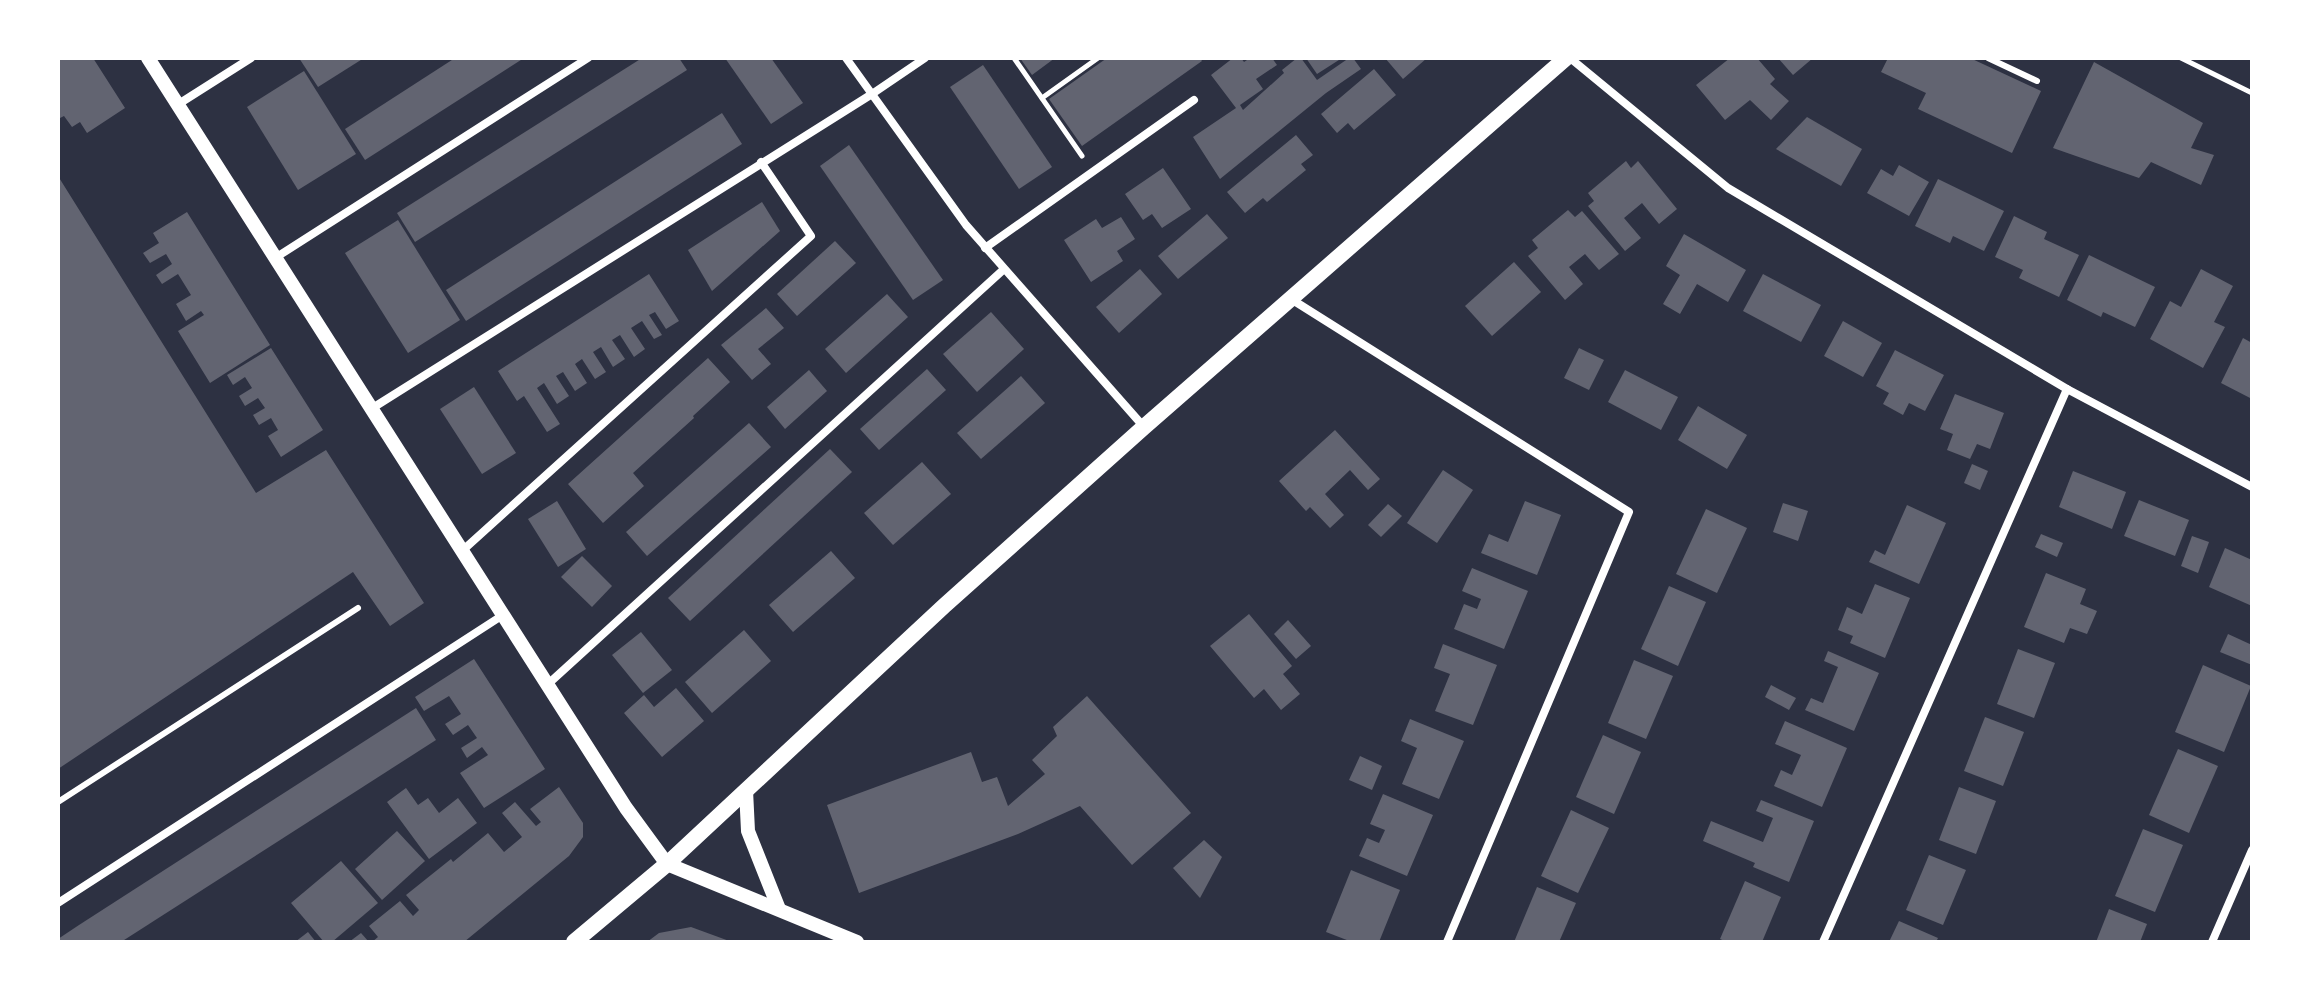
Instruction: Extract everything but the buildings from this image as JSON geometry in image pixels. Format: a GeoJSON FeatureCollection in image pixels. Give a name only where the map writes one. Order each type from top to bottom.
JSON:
{"type":"FeatureCollection","features":[{"type":"Feature","properties":{"kind":"main road"},"geometry":{"type":"LineString","coordinates":[[574,942],[667,864],[944,606],[1144,427],[1568,58]]}},
{"type":"Feature","properties":{"kind":"street"},"geometry":{"type":"LineString","coordinates":[[148,58],[626,808],[667,864],[857,942]]}},
{"type":"Feature","properties":{"kind":"street"},"geometry":{"type":"LineString","coordinates":[[177,105],[251,58]]}},
{"type":"Feature","properties":{"kind":"street"},"geometry":{"type":"LineString","coordinates":[[275,258],[588,58]]}},
{"type":"Feature","properties":{"kind":"street"},"geometry":{"type":"LineString","coordinates":[[846,58],[966,225],[1144,427]]}},
{"type":"Feature","properties":{"kind":"street"},"geometry":{"type":"LineString","coordinates":[[371,410],[925,58]]}},
{"type":"Feature","properties":{"kind":"street"},"geometry":{"type":"LineString","coordinates":[[1568,58],[1728,188],[2067,389],[2252,487]]}},
{"type":"Feature","properties":{"kind":"street"},"geometry":{"type":"LineString","coordinates":[[985,248],[1194,100]]}},
{"type":"Feature","properties":{"kind":"street"},"geometry":{"type":"LineString","coordinates":[[462,551],[811,236],[761,162]]}},
{"type":"Feature","properties":{"kind":"street"},"geometry":{"type":"LineString","coordinates":[[547,685],[1003,270]]}},
{"type":"Feature","properties":{"kind":"street"},"geometry":{"type":"LineString","coordinates":[[1291,299],[1629,512],[1447,942]]}},
{"type":"Feature","properties":{"kind":"street"},"geometry":{"type":"LineString","coordinates":[[1823,942],[2067,389]]}},
{"type":"Feature","properties":{"kind":"street"},"geometry":{"type":"LineString","coordinates":[[58,903],[503,615]]}},
{"type":"Feature","properties":{"kind":"street"},"geometry":{"type":"LineString","coordinates":[[746,790],[748,831],[779,909]]}},
{"type":"Feature","properties":{"kind":"street"},"geometry":{"type":"LineString","coordinates":[[2212,942],[2252,850]]}},
{"type":"Feature","properties":{"kind":"lane"},"geometry":{"type":"LineString","coordinates":[[1988,58],[2037,81]]}},
{"type":"Feature","properties":{"kind":"lane"},"geometry":{"type":"LineString","coordinates":[[58,802],[358,608]]}},
{"type":"Feature","properties":{"kind":"path"},"geometry":{"type":"LineString","coordinates":[[1014,58],[1093,172]]}},
{"type":"Feature","properties":{"kind":"path"},"geometry":{"type":"LineString","coordinates":[[1042,98],[1098,58]]}},
{"type":"Feature","properties":{"kind":"path"},"geometry":{"type":"LineString","coordinates":[[2181,58],[2252,93]]}}]}
